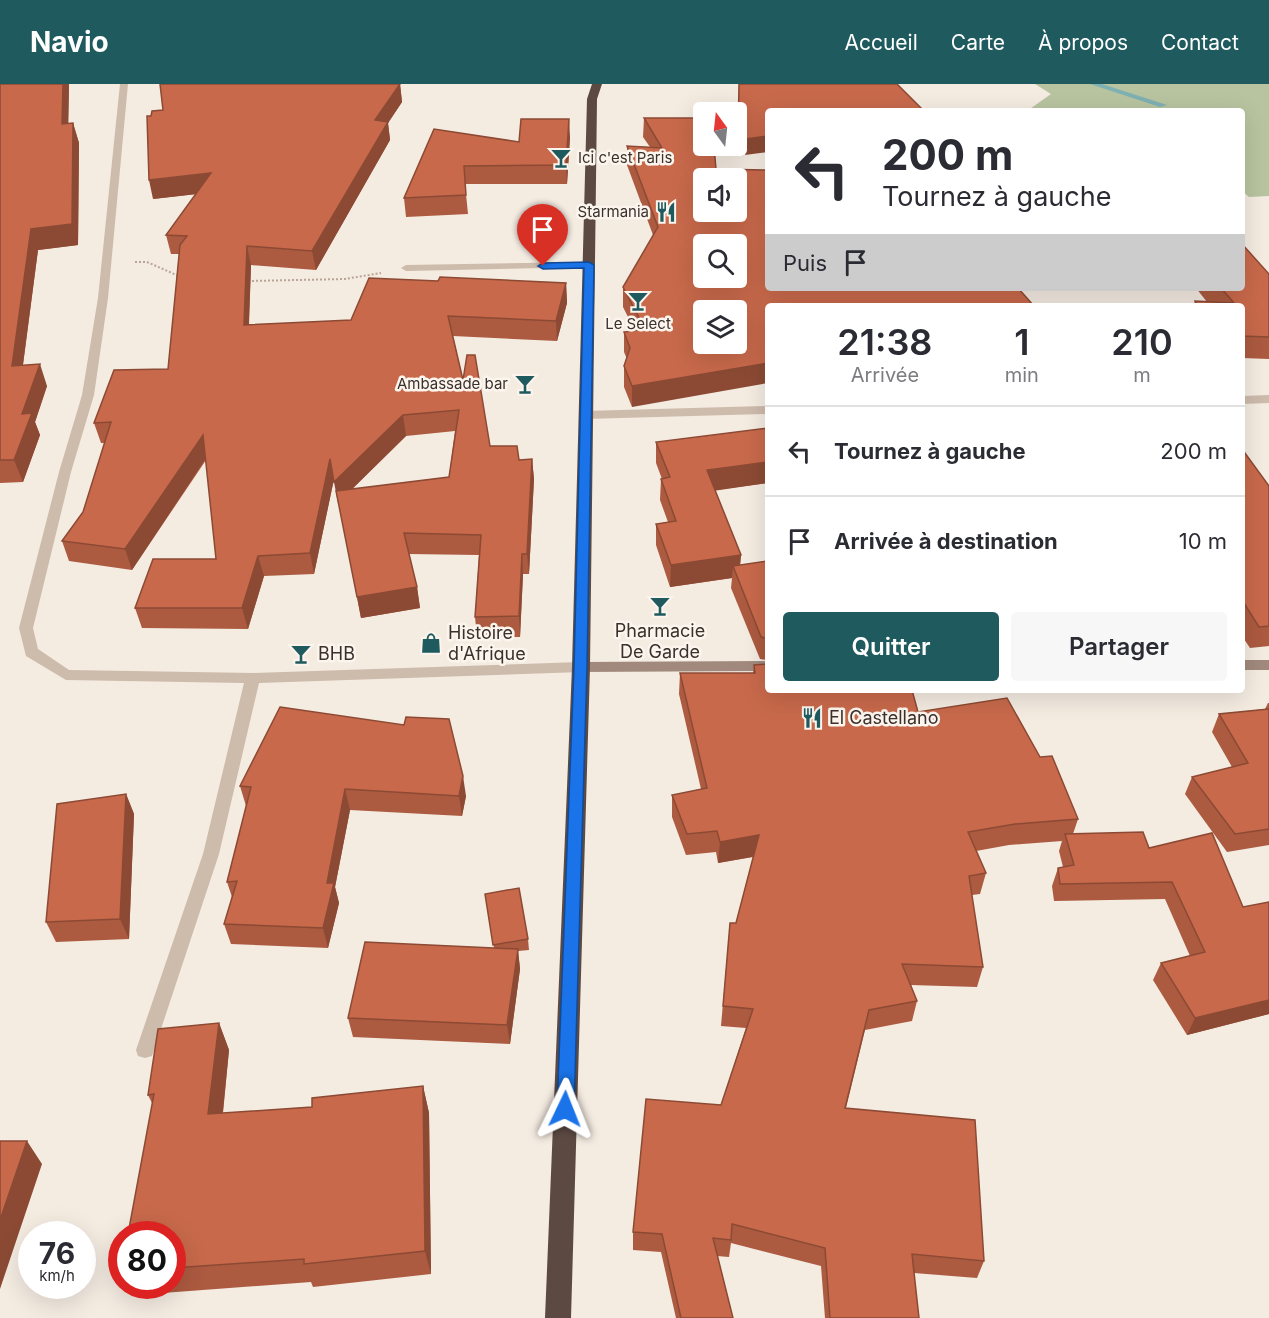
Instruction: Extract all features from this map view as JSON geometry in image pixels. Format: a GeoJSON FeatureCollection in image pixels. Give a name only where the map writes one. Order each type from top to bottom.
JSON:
{"type":"FeatureCollection","features":[{"type":"Feature","properties":{"kind":"highway"},"geometry":{"type":"LineString","coordinates":[[558,1318],[581,667],[592,99],[597,84]]}},
{"type":"Feature","properties":{"kind":"street"},"geometry":{"type":"LineString","coordinates":[[124,84],[107,262],[88,395],[65,472],[26,628],[31,652],[66,675],[253,678],[581,667],[765,666]]}},
{"type":"Feature","properties":{"kind":"street"},"geometry":{"type":"LineString","coordinates":[[406,268],[589,265]]}},
{"type":"Feature","properties":{"kind":"street"},"geometry":{"type":"LineString","coordinates":[[1245,400],[1269,399]]}},
{"type":"Feature","properties":{"kind":"street"},"geometry":{"type":"LineString","coordinates":[[585,414],[765,410]]}},
{"type":"Feature","properties":{"kind":"street"},"geometry":{"type":"LineString","coordinates":[[1245,665],[1269,665]]}},
{"type":"Feature","properties":{"kind":"street"},"geometry":{"type":"LineString","coordinates":[[145,1050],[211,854],[253,678]]}},
{"type":"Feature","properties":{"kind":"path"},"geometry":{"type":"LineString","coordinates":[[107,262],[147,262],[183,279]]}},
{"type":"Feature","properties":{"kind":"path"},"geometry":{"type":"LineString","coordinates":[[238,281],[345,279],[406,268]]}},
{"type":"Feature","properties":{"kind":"green space"},"geometry":{"type":"Polygon","coordinates":[[[1035,84],[1269,84],[1269,196],[1249,197],[1245,194],[1245,108],[1031,108],[1051,94],[1035,84]]]}},
{"type":"Feature","properties":{"kind":"building"},"geometry":{"type":"Polygon","coordinates":[[[0,84],[63,84],[62,124],[73,123],[72,224],[31,229],[12,366],[40,364],[22,414],[32,413],[14,460],[0,460],[0,84]]]}},
{"type":"Feature","properties":{"kind":"building"},"geometry":{"type":"Polygon","coordinates":[[[160,84],[400,84],[375,120],[388,122],[312,251],[247,246],[244,325],[351,320],[369,278],[438,281],[440,277],[566,283],[556,321],[448,316],[463,380],[467,355],[475,355],[490,446],[517,446],[519,460],[532,459],[527,554],[522,554],[519,616],[475,617],[481,535],[404,533],[417,587],[357,597],[336,491],[449,477],[459,410],[403,415],[334,482],[330,459],[310,553],[258,556],[242,608],[135,608],[153,559],[216,559],[203,435],[125,549],[62,541],[83,512],[111,422],[94,423],[114,370],[168,369],[180,245],[187,236],[166,235],[211,173],[149,180],[147,116],[151,116],[152,111],[163,110],[160,84]]]}},
{"type":"Feature","properties":{"kind":"building"},"geometry":{"type":"Polygon","coordinates":[[[739,84],[897,84],[921,108],[765,108],[765,136],[747,139],[747,102],[739,102],[739,84]]]}},
{"type":"Feature","properties":{"kind":"building"},"geometry":{"type":"Polygon","coordinates":[[[644,118],[693,118],[693,156],[715,156],[716,168],[693,168],[693,222],[747,222],[747,170],[765,170],[765,291],[1021,291],[1031,303],[765,303],[765,364],[632,386],[624,366],[630,348],[624,332],[645,329],[623,287],[658,227],[627,146],[662,148],[644,118]]]}},
{"type":"Feature","properties":{"kind":"building"},"geometry":{"type":"Polygon","coordinates":[[[521,119],[569,119],[566,165],[464,166],[466,195],[404,198],[434,129],[519,142],[521,119]]]}},
{"type":"Feature","properties":{"kind":"building"},"geometry":{"type":"Polygon","coordinates":[[[1245,247],[1269,274],[1269,337],[1245,336],[1245,303],[1234,303],[1224,291],[1245,291],[1245,247]]]}},
{"type":"Feature","properties":{"kind":"building"},"geometry":{"type":"Polygon","coordinates":[[[1195,301],[1234,303],[1196,303],[1195,301]]]}},
{"type":"Feature","properties":{"kind":"building"},"geometry":{"type":"Polygon","coordinates":[[[765,428],[765,462],[707,470],[741,555],[671,565],[656,524],[676,521],[661,479],[670,477],[656,442],[765,428]]]}},
{"type":"Feature","properties":{"kind":"building"},"geometry":{"type":"Polygon","coordinates":[[[1245,453],[1269,486],[1269,626],[1259,627],[1245,605],[1245,453]]]}},
{"type":"Feature","properties":{"kind":"building"},"geometry":{"type":"Polygon","coordinates":[[[765,561],[765,638],[761,637],[733,566],[765,561]]]}},
{"type":"Feature","properties":{"kind":"building"},"geometry":{"type":"Polygon","coordinates":[[[765,664],[765,693],[913,693],[918,712],[1007,698],[1040,757],[1052,756],[1078,819],[1015,824],[968,832],[986,873],[969,876],[983,967],[902,964],[917,1001],[869,1010],[845,1108],[975,1120],[984,1261],[912,1254],[919,1318],[830,1318],[825,1248],[732,1224],[731,1240],[713,1238],[733,1318],[681,1318],[662,1234],[633,1232],[646,1099],[721,1105],[753,1009],[723,1006],[730,923],[736,923],[759,835],[720,842],[717,831],[687,834],[672,795],[707,788],[680,673],[755,673],[754,665],[765,664]]]}},
{"type":"Feature","properties":{"kind":"building"},"geometry":{"type":"Polygon","coordinates":[[[280,707],[404,725],[406,717],[449,719],[463,776],[459,796],[345,789],[327,883],[334,883],[323,928],[224,924],[237,881],[227,882],[251,787],[240,786],[280,707]]]}},
{"type":"Feature","properties":{"kind":"building"},"geometry":{"type":"Polygon","coordinates":[[[1269,709],[1269,829],[1235,834],[1192,777],[1248,763],[1219,714],[1269,709]]]}},
{"type":"Feature","properties":{"kind":"building"},"geometry":{"type":"Polygon","coordinates":[[[126,794],[120,919],[46,922],[57,804],[126,794]]]}},
{"type":"Feature","properties":{"kind":"building"},"geometry":{"type":"Polygon","coordinates":[[[1143,832],[1149,848],[1212,833],[1243,907],[1269,902],[1269,1000],[1195,1018],[1161,963],[1205,952],[1172,882],[1060,884],[1058,868],[1074,865],[1065,834],[1143,832]]]}},
{"type":"Feature","properties":{"kind":"building"},"geometry":{"type":"Polygon","coordinates":[[[519,888],[528,939],[493,945],[485,894],[519,888]]]}},
{"type":"Feature","properties":{"kind":"building"},"geometry":{"type":"Polygon","coordinates":[[[365,942],[518,949],[507,1025],[348,1018],[365,942]]]}},
{"type":"Feature","properties":{"kind":"building"},"geometry":{"type":"Polygon","coordinates":[[[219,1023],[208,1114],[312,1107],[312,1098],[423,1086],[425,1251],[304,1264],[304,1259],[186,1267],[186,1221],[130,1221],[154,1094],[148,1095],[158,1029],[219,1023]]]}},
{"type":"Feature","properties":{"kind":"building"},"geometry":{"type":"Polygon","coordinates":[[[0,1141],[27,1141],[0,1220],[0,1141]]]}},
{"type":"Feature","properties":{"kind":"waterway"},"geometry":{"type":"LineString","coordinates":[[1094,84],[1163,105]]}},
{"type":"Feature","properties":{"kind":"place","name":"Ici c'est Paris"},"geometry":{"type":"Point","coordinates":[561,158]}},
{"type":"Feature","properties":{"kind":"place","name":"Starmania"},"geometry":{"type":"Point","coordinates":[666,212]}},
{"type":"Feature","properties":{"kind":"place","name":"Le Select"},"geometry":{"type":"Point","coordinates":[638,301]}},
{"type":"Feature","properties":{"kind":"place","name":"Ambassade bar"},"geometry":{"type":"Point","coordinates":[525,384]}},
{"type":"Feature","properties":{"kind":"place","name":"Pharmacie De Garde"},"geometry":{"type":"Point","coordinates":[660,606]}},
{"type":"Feature","properties":{"kind":"place","name":"Histoire d'Afrique"},"geometry":{"type":"Point","coordinates":[431,643]}},
{"type":"Feature","properties":{"kind":"place","name":"BHB"},"geometry":{"type":"Point","coordinates":[301,654]}},
{"type":"Feature","properties":{"kind":"place","name":"El Castellano"},"geometry":{"type":"Point","coordinates":[812,718]}},
{"type":"Feature","properties":{"kind":"route"},"geometry":{"type":"LineString","coordinates":[[543,266],[589,265],[581,667],[565,1109]]}}]}
